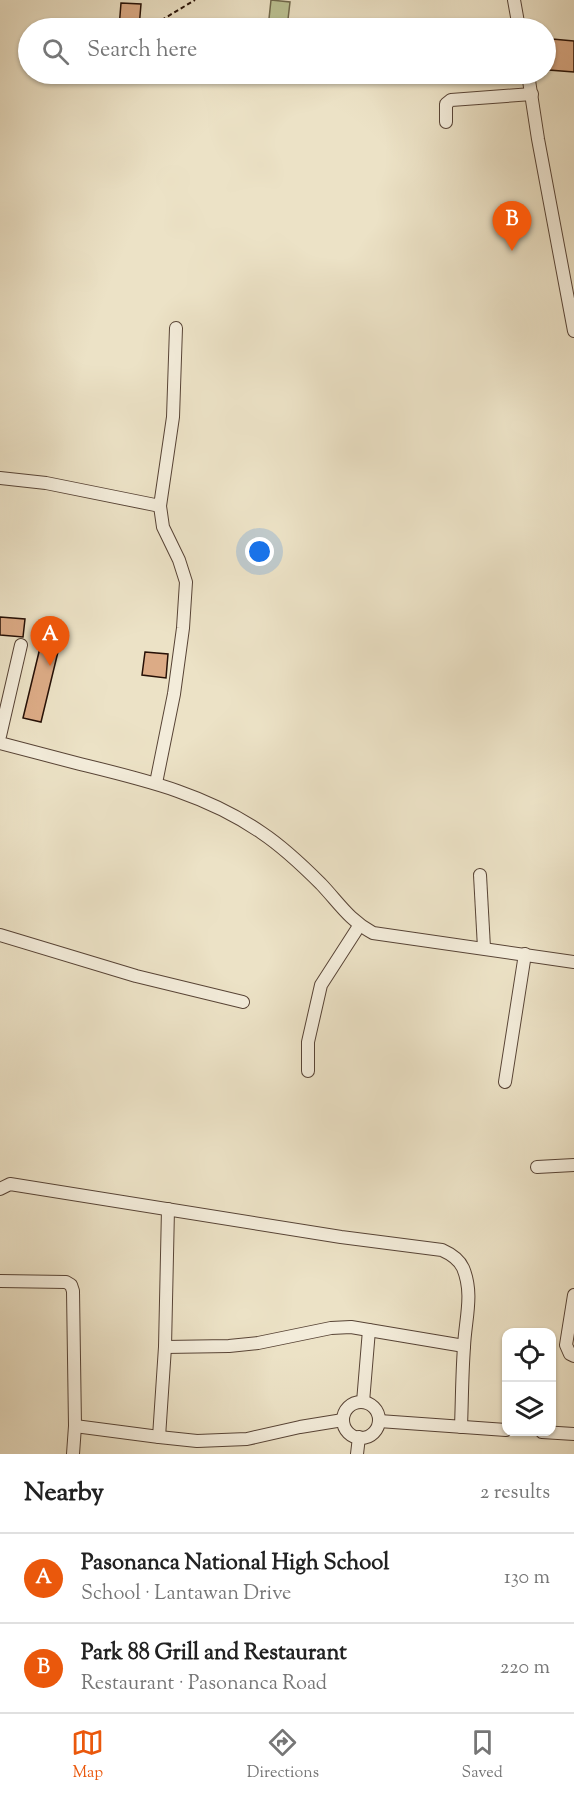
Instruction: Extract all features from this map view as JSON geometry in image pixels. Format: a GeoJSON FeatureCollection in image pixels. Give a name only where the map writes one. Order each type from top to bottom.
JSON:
{"type":"FeatureCollection","features":[{"type":"Feature","properties":{"kind":"street"},"geometry":{"type":"LineString","coordinates":[[514,0],[517,18]]}},
{"type":"Feature","properties":{"kind":"street"},"geometry":{"type":"LineString","coordinates":[[530,84],[574,331]]}},
{"type":"Feature","properties":{"kind":"street"},"geometry":{"type":"LineString","coordinates":[[446,122],[446,104],[451,100],[532,94]]}},
{"type":"Feature","properties":{"kind":"street"},"geometry":{"type":"LineString","coordinates":[[156,783],[174,694],[183,628],[186,582],[179,560],[163,527],[160,506],[173,417],[176,328]]}},
{"type":"Feature","properties":{"kind":"street"},"geometry":{"type":"LineString","coordinates":[[0,478],[46,483],[160,506]]}},
{"type":"Feature","properties":{"kind":"street"},"geometry":{"type":"LineString","coordinates":[[0,736],[21,645]]}},
{"type":"Feature","properties":{"kind":"street"},"geometry":{"type":"LineString","coordinates":[[0,743],[156,783],[199,799],[239,818],[264,834],[321,884],[359,926],[373,933],[574,962]]}},
{"type":"Feature","properties":{"kind":"street"},"geometry":{"type":"LineString","coordinates":[[480,875],[484,948]]}},
{"type":"Feature","properties":{"kind":"street"},"geometry":{"type":"LineString","coordinates":[[309,1071],[308,1042],[321,986],[359,926]]}},
{"type":"Feature","properties":{"kind":"street"},"geometry":{"type":"LineString","coordinates":[[0,935],[124,972],[243,1002]]}},
{"type":"Feature","properties":{"kind":"street"},"geometry":{"type":"LineString","coordinates":[[505,1082],[525,954]]}},
{"type":"Feature","properties":{"kind":"street"},"geometry":{"type":"LineString","coordinates":[[537,1167],[574,1165]]}},
{"type":"Feature","properties":{"kind":"street"},"geometry":{"type":"LineString","coordinates":[[0,1189],[10,1184],[341,1237],[442,1250],[453,1255],[462,1266],[468,1284],[461,1427]]}},
{"type":"Feature","properties":{"kind":"street"},"geometry":{"type":"LineString","coordinates":[[159,1437],[165,1347],[168,1209]]}},
{"type":"Feature","properties":{"kind":"street"},"geometry":{"type":"LineString","coordinates":[[0,1281],[66,1282],[71,1285],[73,1291],[75,1426],[73,1454]]}},
{"type":"Feature","properties":{"kind":"street"},"geometry":{"type":"LineString","coordinates":[[574,1295],[566,1345],[570,1354],[574,1356]]}},
{"type":"Feature","properties":{"kind":"street"},"geometry":{"type":"LineString","coordinates":[[165,1347],[229,1347],[331,1328],[351,1327],[464,1346]]}},
{"type":"Feature","properties":{"kind":"street"},"geometry":{"type":"LineString","coordinates":[[363,1402],[369,1330]]}},
{"type":"Feature","properties":{"kind":"street"},"geometry":{"type":"LineString","coordinates":[[363,1402],[376,1410],[379,1421],[374,1431],[364,1437],[359,1437],[346,1430],[343,1420],[344,1414],[351,1405],[363,1402]]}},
{"type":"Feature","properties":{"kind":"street"},"geometry":{"type":"LineString","coordinates":[[75,1426],[197,1441],[247,1439],[343,1420]]}},
{"type":"Feature","properties":{"kind":"street"},"geometry":{"type":"LineString","coordinates":[[379,1421],[502,1430]]}},
{"type":"Feature","properties":{"kind":"street"},"geometry":{"type":"LineString","coordinates":[[556,1432],[574,1434]]}},
{"type":"Feature","properties":{"kind":"street"},"geometry":{"type":"LineString","coordinates":[[357,1454],[359,1437]]}},
{"type":"Feature","properties":{"kind":"path"},"geometry":{"type":"LineString","coordinates":[[165,18],[195,0]]}},
{"type":"Feature","properties":{"kind":"green space"},"geometry":{"type":"Polygon","coordinates":[[[271,0],[290,2],[288,18],[269,18],[271,0]]]}},
{"type":"Feature","properties":{"kind":"building"},"geometry":{"type":"Polygon","coordinates":[[[121,3],[141,4],[140,18],[120,18],[121,3]]]}},
{"type":"Feature","properties":{"kind":"building"},"geometry":{"type":"Polygon","coordinates":[[[556,39],[574,41],[574,72],[556,71],[556,39]]]}},
{"type":"Feature","properties":{"kind":"building"},"geometry":{"type":"Polygon","coordinates":[[[0,617],[25,619],[23,637],[0,635],[0,617]]]}},
{"type":"Feature","properties":{"kind":"building"},"geometry":{"type":"Polygon","coordinates":[[[46,623],[64,627],[41,722],[23,718],[46,623]]]}},
{"type":"Feature","properties":{"kind":"building"},"geometry":{"type":"Polygon","coordinates":[[[145,652],[168,654],[166,678],[142,675],[145,652]]]}},
{"type":"Feature","properties":{"kind":"place","name":"Park 88 Grill and Restaurant"},"geometry":{"type":"Point","coordinates":[512,251]}},
{"type":"Feature","properties":{"kind":"place","name":"Pasonanca National High School"},"geometry":{"type":"Point","coordinates":[50,666]}}]}
